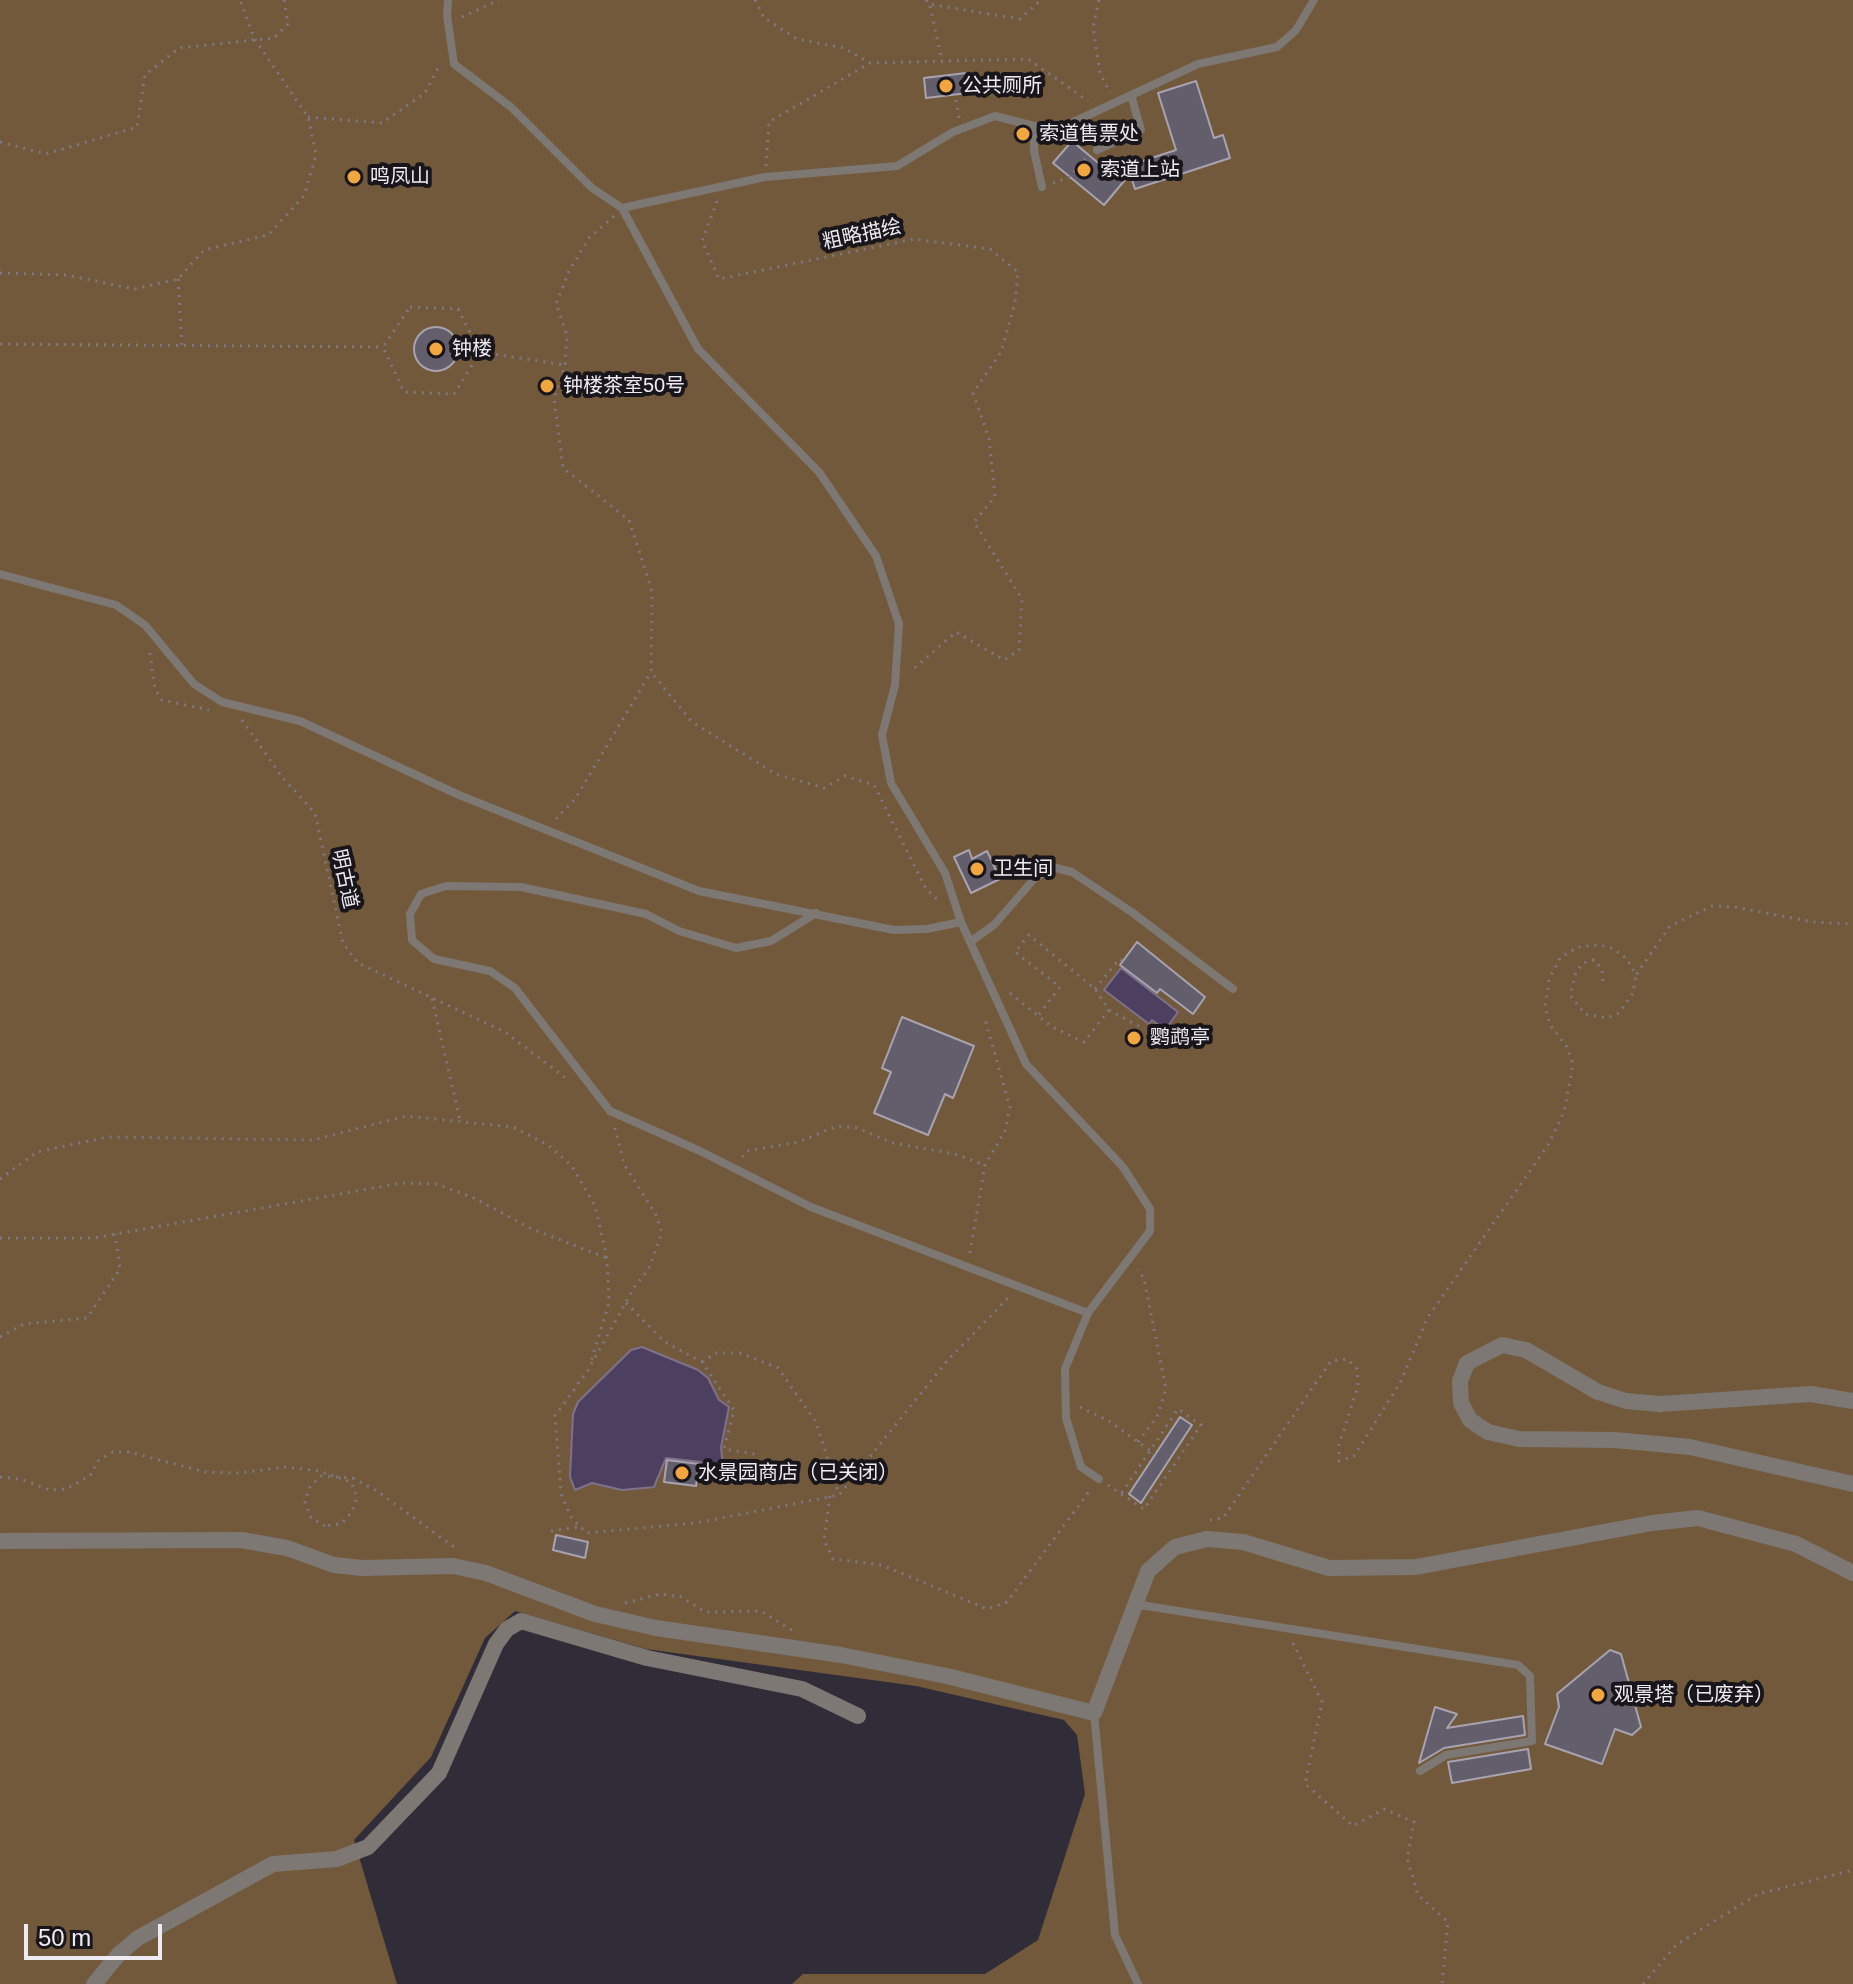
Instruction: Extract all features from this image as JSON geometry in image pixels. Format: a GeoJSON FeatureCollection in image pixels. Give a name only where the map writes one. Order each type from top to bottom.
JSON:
{"type":"FeatureCollection","features":[{"type":"Feature","properties":{"kind":"street"},"geometry":{"type":"LineString","coordinates":[[1853,1401],[1811,1394],[1660,1404],[1626,1401],[1598,1392],[1526,1350],[1502,1345],[1467,1363],[1460,1381],[1461,1403],[1470,1420],[1488,1432],[1519,1439],[1615,1440],[1690,1447],[1853,1484]]}},
{"type":"Feature","properties":{"kind":"street"},"geometry":{"type":"LineString","coordinates":[[0,1541],[241,1540],[287,1548],[334,1565],[453,1566],[486,1573],[595,1614],[656,1628],[841,1655],[947,1676],[1094,1713],[1148,1571],[1175,1547],[1207,1539],[1243,1542],[1329,1568],[1416,1567],[1652,1523],[1698,1518],[1796,1544],[1853,1573]]}},
{"type":"Feature","properties":{"kind":"street"},"geometry":{"type":"LineString","coordinates":[[94,1984],[119,1954],[138,1938],[273,1864],[337,1859],[368,1847],[439,1773],[496,1644],[507,1629],[521,1621],[647,1658],[802,1689],[858,1716]]}},
{"type":"Feature","properties":{"kind":"lane"},"geometry":{"type":"LineString","coordinates":[[448,0],[454,64],[511,107],[592,188],[622,208],[698,349],[819,472],[876,556],[899,624],[895,685],[882,735],[891,783],[945,873],[961,922],[1026,1064],[1123,1167],[1150,1209],[1150,1231],[1088,1313],[1065,1369],[1066,1418],[1081,1467],[1099,1479]]}},
{"type":"Feature","properties":{"kind":"lane"},"geometry":{"type":"LineString","coordinates":[[622,208],[765,177],[897,166],[953,132],[995,116],[1054,131],[1198,64],[1277,47],[1296,30],[1314,0]]}},
{"type":"Feature","properties":{"kind":"lane"},"geometry":{"type":"LineString","coordinates":[[1097,150],[1141,130],[1131,95]]}},
{"type":"Feature","properties":{"kind":"lane"},"geometry":{"type":"LineString","coordinates":[[1034,126],[1034,151],[1042,187]]}},
{"type":"Feature","properties":{"kind":"lane"},"geometry":{"type":"LineString","coordinates":[[0,574],[116,605],[145,625],[194,684],[222,702],[300,721],[459,795],[699,891],[894,930],[927,929],[961,922]]}},
{"type":"Feature","properties":{"kind":"lane"},"geometry":{"type":"LineString","coordinates":[[970,942],[994,925],[1034,879],[1052,867],[1072,872],[1133,913],[1233,989]]}},
{"type":"Feature","properties":{"kind":"lane"},"geometry":{"type":"LineString","coordinates":[[816,913],[771,941],[736,948],[679,931],[646,914],[521,887],[446,886],[421,894],[410,914],[412,940],[434,959],[490,971],[515,988],[610,1111],[733,1167],[811,1207],[1088,1313]]}},
{"type":"Feature","properties":{"kind":"lane"},"geometry":{"type":"LineString","coordinates":[[1134,1604],[1518,1665],[1530,1676],[1532,1741],[1446,1755],[1420,1771]]}},
{"type":"Feature","properties":{"kind":"lane"},"geometry":{"type":"LineString","coordinates":[[1094,1713],[1115,1935],[1138,1984]]}},
{"type":"Feature","properties":{"kind":"path"},"geometry":{"type":"LineString","coordinates":[[0,273],[66,275],[135,289],[178,279],[204,250],[268,235],[304,196],[316,155],[308,117],[254,38],[240,0]]}},
{"type":"Feature","properties":{"kind":"path"},"geometry":{"type":"LineString","coordinates":[[0,142],[46,154],[137,127],[145,75],[179,48],[274,38],[288,24],[284,0]]}},
{"type":"Feature","properties":{"kind":"path"},"geometry":{"type":"LineString","coordinates":[[308,117],[382,123],[425,93],[463,15],[499,0]]}},
{"type":"Feature","properties":{"kind":"path"},"geometry":{"type":"LineString","coordinates":[[755,0],[764,18],[797,39],[844,48],[870,63]]}},
{"type":"Feature","properties":{"kind":"path"},"geometry":{"type":"LineString","coordinates":[[942,61],[927,2],[1020,19],[1041,0]]}},
{"type":"Feature","properties":{"kind":"path"},"geometry":{"type":"LineString","coordinates":[[1099,0],[1093,27],[1100,73],[1116,103]]}},
{"type":"Feature","properties":{"kind":"path"},"geometry":{"type":"LineString","coordinates":[[765,177],[769,122],[870,63],[1028,59],[1101,110]]}},
{"type":"Feature","properties":{"kind":"path"},"geometry":{"type":"LineString","coordinates":[[1042,187],[1070,177],[1078,168]]}},
{"type":"Feature","properties":{"kind":"path","name":"粗略描绘"},"geometry":{"type":"LineString","coordinates":[[724,186],[702,241],[719,279],[914,239],[990,249],[1018,272],[1015,303],[1001,352],[973,393],[989,438],[995,497],[974,522],[1022,599],[1019,650],[1004,660],[956,632],[895,685]]}},
{"type":"Feature","properties":{"kind":"path"},"geometry":{"type":"LineString","coordinates":[[547,829],[575,799],[651,672],[652,591],[629,520],[563,468],[554,398],[565,365],[567,335],[556,304],[569,271],[589,238],[622,208]]}},
{"type":"Feature","properties":{"kind":"path"},"geometry":{"type":"LineString","coordinates":[[178,279],[182,345]]}},
{"type":"Feature","properties":{"kind":"path"},"geometry":{"type":"LineString","coordinates":[[383,347],[410,307],[458,309],[480,352]]}},
{"type":"Feature","properties":{"kind":"path"},"geometry":{"type":"LineString","coordinates":[[0,344],[383,347]]}},
{"type":"Feature","properties":{"kind":"path"},"geometry":{"type":"LineString","coordinates":[[383,347],[404,392],[454,394],[480,352]]}},
{"type":"Feature","properties":{"kind":"path"},"geometry":{"type":"LineString","coordinates":[[480,352],[565,365]]}},
{"type":"Feature","properties":{"kind":"path"},"geometry":{"type":"LineString","coordinates":[[149,641],[155,689],[162,700],[208,710]]}},
{"type":"Feature","properties":{"kind":"path"},"geometry":{"type":"LineString","coordinates":[[651,672],[692,722],[776,774],[824,788],[845,776],[874,785],[926,889]]}},
{"type":"Feature","properties":{"kind":"path","name":"明古道"},"geometry":{"type":"LineString","coordinates":[[239,717],[282,777],[315,813],[343,943],[358,963],[505,1032],[575,1085]]}},
{"type":"Feature","properties":{"kind":"path"},"geometry":{"type":"LineString","coordinates":[[1603,981],[1602,969],[1594,960],[1583,963],[1576,972],[1570,995],[1585,1014],[1607,1018],[1619,1013],[1633,993],[1636,975],[1670,926],[1691,913],[1712,906],[1813,922],[1853,924]]}},
{"type":"Feature","properties":{"kind":"path"},"geometry":{"type":"LineString","coordinates":[[1038,1016],[1060,987],[1015,952],[1029,935],[1095,989],[1109,1010],[1144,1029]]}},
{"type":"Feature","properties":{"kind":"path"},"geometry":{"type":"LineString","coordinates":[[1199,1522],[1223,1518],[1331,1361],[1347,1359],[1357,1369],[1358,1386],[1339,1445],[1339,1461],[1354,1456],[1400,1383],[1428,1317],[1548,1145],[1564,1112],[1573,1065],[1567,1047],[1550,1025],[1545,1007],[1549,980],[1560,958],[1578,947],[1600,945],[1614,949],[1627,959],[1636,975]]}},
{"type":"Feature","properties":{"kind":"path"},"geometry":{"type":"LineString","coordinates":[[1095,989],[1119,959],[1123,961]]}},
{"type":"Feature","properties":{"kind":"path"},"geometry":{"type":"LineString","coordinates":[[991,990],[1008,991],[1052,1027],[1084,1042],[1109,1010]]}},
{"type":"Feature","properties":{"kind":"path"},"geometry":{"type":"LineString","coordinates":[[431,997],[460,1120]]}},
{"type":"Feature","properties":{"kind":"path"},"geometry":{"type":"LineString","coordinates":[[967,1268],[985,1165],[1005,1131],[1010,1107],[986,1023],[989,1011],[998,1005]]}},
{"type":"Feature","properties":{"kind":"path"},"geometry":{"type":"LineString","coordinates":[[610,1111],[624,1164],[656,1215],[662,1233],[648,1270],[588,1370],[555,1416],[561,1494],[579,1527],[587,1533],[610,1534],[696,1523],[839,1495],[947,1361],[1017,1288]]}},
{"type":"Feature","properties":{"kind":"path"},"geometry":{"type":"LineString","coordinates":[[0,1179],[37,1152],[108,1137],[313,1140],[406,1116],[513,1127],[548,1145],[572,1166],[595,1206],[607,1258],[609,1303],[588,1370]]}},
{"type":"Feature","properties":{"kind":"path"},"geometry":{"type":"LineString","coordinates":[[733,1167],[747,1151],[798,1142],[837,1126],[857,1128],[893,1143],[955,1154],[985,1165]]}},
{"type":"Feature","properties":{"kind":"path"},"geometry":{"type":"LineString","coordinates":[[0,1238],[94,1238],[402,1183],[436,1184],[474,1198],[532,1229],[607,1258]]}},
{"type":"Feature","properties":{"kind":"path"},"geometry":{"type":"LineString","coordinates":[[0,1337],[24,1324],[87,1318],[120,1269],[115,1234]]}},
{"type":"Feature","properties":{"kind":"path"},"geometry":{"type":"LineString","coordinates":[[1131,1256],[1144,1279],[1166,1389],[1157,1417],[1138,1442]]}},
{"type":"Feature","properties":{"kind":"path"},"geometry":{"type":"LineString","coordinates":[[626,1303],[665,1342],[702,1362],[734,1410],[724,1449],[755,1454]]}},
{"type":"Feature","properties":{"kind":"path"},"geometry":{"type":"LineString","coordinates":[[702,1362],[716,1353],[740,1353],[778,1368],[816,1422],[833,1466],[839,1495]]}},
{"type":"Feature","properties":{"kind":"path"},"geometry":{"type":"LineString","coordinates":[[1066,1400],[1109,1421],[1155,1454]]}},
{"type":"Feature","properties":{"kind":"path"},"geometry":{"type":"LineString","coordinates":[[830,1496],[824,1540],[833,1559],[882,1565],[987,1609],[1007,1602],[1099,1479],[1121,1494],[1144,1509],[1201,1425],[1178,1409],[1121,1494]]}},
{"type":"Feature","properties":{"kind":"path"},"geometry":{"type":"LineString","coordinates":[[0,1477],[20,1479],[50,1490],[66,1489],[90,1476],[98,1461],[113,1452],[129,1452],[205,1472],[238,1473],[287,1467],[319,1471],[335,1474],[340,1476],[351,1482],[357,1497],[352,1512],[341,1524],[325,1526],[311,1518],[305,1503],[309,1488],[321,1476],[336,1475],[344,1476],[353,1478],[377,1491],[460,1552]]}},
{"type":"Feature","properties":{"kind":"path"},"geometry":{"type":"LineString","coordinates":[[1167,1463],[1173,1467]]}},
{"type":"Feature","properties":{"kind":"path"},"geometry":{"type":"LineString","coordinates":[[551,1531],[579,1527]]}},
{"type":"Feature","properties":{"kind":"path"},"geometry":{"type":"LineString","coordinates":[[615,1608],[635,1598],[660,1594],[681,1597],[705,1612],[761,1611],[781,1621],[800,1637]]}},
{"type":"Feature","properties":{"kind":"path"},"geometry":{"type":"LineString","coordinates":[[1286,1630],[1322,1702],[1305,1784],[1353,1826],[1384,1809],[1414,1822],[1407,1858],[1418,1895],[1448,1922],[1442,1984]]}},
{"type":"Feature","properties":{"kind":"path"},"geometry":{"type":"LineString","coordinates":[[1643,1984],[1676,1945],[1758,1894],[1853,1870]]}},
{"type":"Feature","properties":{"kind":"shaded area"},"geometry":{"type":"Polygon","coordinates":[[[0,0],[1853,0],[1853,1984],[792,1984],[803,1974],[985,1974],[1038,1940],[1085,1794],[1077,1735],[1064,1720],[916,1686],[646,1649],[515,1611],[485,1638],[431,1757],[354,1840],[397,1984],[0,1984],[0,0]]]}},
{"type":"Feature","properties":{"kind":"shaded area"},"geometry":{"type":"Polygon","coordinates":[[[1121,968],[1178,1012],[1165,1030],[1152,1020],[1149,1024],[1104,990],[1121,968]]]}},
{"type":"Feature","properties":{"kind":"shaded area"},"geometry":{"type":"Polygon","coordinates":[[[642,1347],[698,1370],[708,1378],[719,1400],[729,1407],[721,1447],[724,1480],[701,1473],[701,1462],[666,1458],[654,1487],[622,1490],[592,1483],[575,1490],[570,1477],[573,1414],[578,1402],[631,1350],[642,1347]]]}},
{"type":"Feature","properties":{"kind":"building","name":"公共厕所"},"geometry":{"type":"Polygon","coordinates":[[[966,73],[968,93],[926,98],[924,78],[966,73]]]}},
{"type":"Feature","properties":{"kind":"building"},"geometry":{"type":"Polygon","coordinates":[[[1196,81],[1214,138],[1223,135],[1230,158],[1135,189],[1130,174],[1104,205],[1053,163],[1072,141],[1109,172],[1176,150],[1158,93],[1196,81]]]}},
{"type":"Feature","properties":{"kind":"building","name":"钟楼"},"geometry":{"type":"Polygon","coordinates":[[[436,327],[452,333],[458,349],[452,365],[436,371],[420,365],[414,349],[420,333],[436,327]]]}},
{"type":"Feature","properties":{"kind":"building","name":"卫生间"},"geometry":{"type":"Polygon","coordinates":[[[969,850],[972,859],[987,851],[1000,879],[971,893],[954,857],[969,850]]]}},
{"type":"Feature","properties":{"kind":"building"},"geometry":{"type":"Polygon","coordinates":[[[1137,942],[1205,997],[1193,1014],[1160,989],[1157,993],[1120,965],[1137,942]]]}},
{"type":"Feature","properties":{"kind":"building"},"geometry":{"type":"Polygon","coordinates":[[[902,1017],[974,1046],[953,1098],[945,1094],[928,1135],[874,1113],[891,1072],[882,1068],[902,1017]]]}},
{"type":"Feature","properties":{"kind":"building"},"geometry":{"type":"Polygon","coordinates":[[[1180,1417],[1192,1425],[1141,1503],[1129,1494],[1180,1417]]]}},
{"type":"Feature","properties":{"kind":"building","name":"水景园商店（已关闭）"},"geometry":{"type":"Polygon","coordinates":[[[667,1460],[699,1464],[696,1486],[664,1482],[667,1460]]]}},
{"type":"Feature","properties":{"kind":"building"},"geometry":{"type":"Polygon","coordinates":[[[556,1535],[588,1542],[585,1558],[553,1550],[556,1535]]]}},
{"type":"Feature","properties":{"kind":"building"},"geometry":{"type":"Polygon","coordinates":[[[1610,1650],[1621,1654],[1641,1727],[1632,1735],[1615,1729],[1602,1764],[1545,1744],[1559,1707],[1557,1694],[1610,1650]]]}},
{"type":"Feature","properties":{"kind":"building"},"geometry":{"type":"Polygon","coordinates":[[[1435,1707],[1457,1714],[1447,1728],[1523,1716],[1525,1735],[1444,1748],[1419,1763],[1435,1707]]]}},
{"type":"Feature","properties":{"kind":"building"},"geometry":{"type":"Polygon","coordinates":[[[1528,1749],[1531,1769],[1452,1783],[1448,1762],[1528,1749]]]}},
{"type":"Feature","properties":{"kind":"place","name":"公共厕所"},"geometry":{"type":"Point","coordinates":[946,86]}},
{"type":"Feature","properties":{"kind":"place","name":"索道售票处"},"geometry":{"type":"Point","coordinates":[1023,134]}},
{"type":"Feature","properties":{"kind":"place","name":"索道上站"},"geometry":{"type":"Point","coordinates":[1084,170]}},
{"type":"Feature","properties":{"kind":"place","name":"鸣凤山"},"geometry":{"type":"Point","coordinates":[354,177]}},
{"type":"Feature","properties":{"kind":"place","name":"钟楼"},"geometry":{"type":"Point","coordinates":[436,349]}},
{"type":"Feature","properties":{"kind":"place","name":"钟楼茶室50号"},"geometry":{"type":"Point","coordinates":[547,386]}},
{"type":"Feature","properties":{"kind":"place","name":"卫生间"},"geometry":{"type":"Point","coordinates":[977,869]}},
{"type":"Feature","properties":{"kind":"place","name":"鹦鹉亭"},"geometry":{"type":"Point","coordinates":[1134,1038]}},
{"type":"Feature","properties":{"kind":"place","name":"水景园商店（已关闭）"},"geometry":{"type":"Point","coordinates":[682,1473]}},
{"type":"Feature","properties":{"kind":"place","name":"观景塔（已废弃）"},"geometry":{"type":"Point","coordinates":[1598,1695]}}]}
